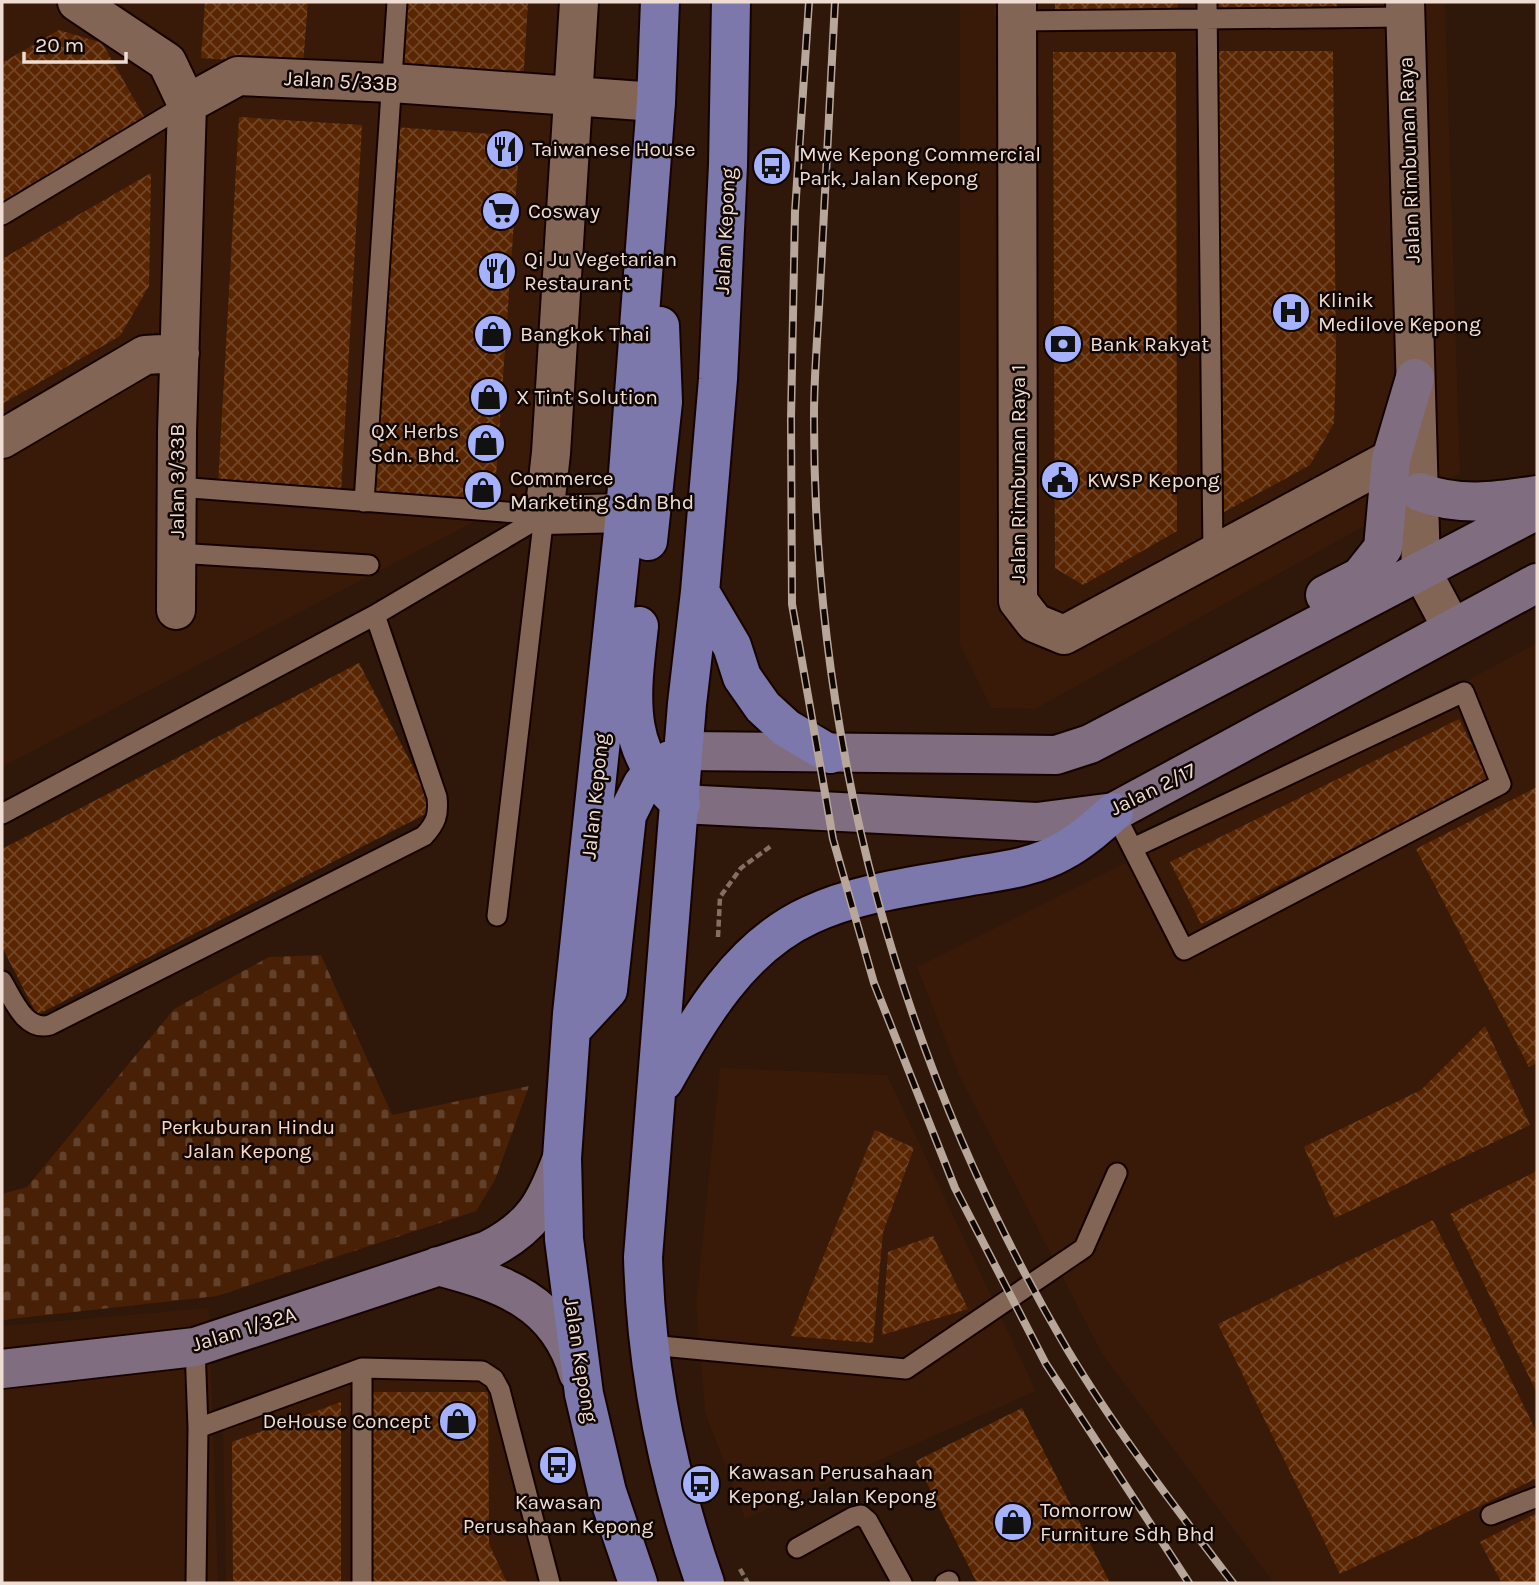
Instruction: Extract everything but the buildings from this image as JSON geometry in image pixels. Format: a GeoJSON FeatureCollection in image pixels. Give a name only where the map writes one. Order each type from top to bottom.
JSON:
{"type":"FeatureCollection","features":[{"type":"Feature","properties":{"kind":"main road","name":"Jalan Kepong"},"geometry":{"type":"LineString","coordinates":[[638,1583],[607,1492],[584,1394],[564,1239],[562,1158],[571,1030],[625,513],[656,103],[660,2]]}},
{"type":"Feature","properties":{"kind":"main road","name":"Jalan Kepong"},"geometry":{"type":"LineString","coordinates":[[705,1583],[670,1468],[650,1345],[643,1257],[684,751],[700,592],[721,312],[729,154],[731,2]]}},
{"type":"Feature","properties":{"kind":"main road"},"geometry":{"type":"LineString","coordinates":[[643,262],[659,305],[663,402],[634,694],[635,725],[651,773],[681,804]]}},
{"type":"Feature","properties":{"kind":"main road"},"geometry":{"type":"LineString","coordinates":[[700,592],[732,646],[742,677],[763,707],[786,727],[830,754]]}},
{"type":"Feature","properties":{"kind":"main road"},"geometry":{"type":"LineString","coordinates":[[571,1030],[608,990],[627,815],[651,773],[684,751]]}},
{"type":"Feature","properties":{"kind":"main road"},"geometry":{"type":"LineString","coordinates":[[658,1093],[703,1012],[719,993],[764,945],[809,915],[883,892],[1016,869],[1061,852],[1114,812]]}},
{"type":"Feature","properties":{"kind":"street"},"geometry":{"type":"LineString","coordinates":[[77,2],[167,62],[187,104]]}},
{"type":"Feature","properties":{"kind":"street"},"geometry":{"type":"LineString","coordinates":[[579,2],[551,453],[544,515],[625,513]]}},
{"type":"Feature","properties":{"kind":"street","name":"Jalan Rimbunan Raya"},"geometry":{"type":"LineString","coordinates":[[1405,9],[1421,570]]}},
{"type":"Feature","properties":{"kind":"street","name":"Jalan Rimbunan Raya 1"},"geometry":{"type":"LineString","coordinates":[[1017,11],[1018,601],[1035,623],[1064,635],[1391,459]]}},
{"type":"Feature","properties":{"kind":"street","name":"Jalan 5/33B"},"geometry":{"type":"LineString","coordinates":[[187,104],[238,76],[392,83],[656,103]]}},
{"type":"Feature","properties":{"kind":"street","name":"Jalan 3/33B"},"geometry":{"type":"LineString","coordinates":[[176,610],[187,104]]}},
{"type":"Feature","properties":{"kind":"street"},"geometry":{"type":"LineString","coordinates":[[2,439],[145,355],[180,353]]}},
{"type":"Feature","properties":{"kind":"street"},"geometry":{"type":"LineString","coordinates":[[1276,644],[1298,610],[1360,577],[1383,548],[1391,459],[1415,378]]}},
{"type":"Feature","properties":{"kind":"street"},"geometry":{"type":"LineString","coordinates":[[1420,492],[1439,499],[1465,503],[1537,495]]}},
{"type":"Feature","properties":{"kind":"street"},"geometry":{"type":"LineString","coordinates":[[684,751],[1056,755],[1090,744],[1276,644],[1537,510]]}},
{"type":"Feature","properties":{"kind":"street"},"geometry":{"type":"LineString","coordinates":[[1421,570],[1452,628]]}},
{"type":"Feature","properties":{"kind":"street","name":"Jalan 2/17"},"geometry":{"type":"LineString","coordinates":[[681,804],[1037,822],[1114,812],[1537,583]]}},
{"type":"Feature","properties":{"kind":"street","name":"Jalan 1/32A"},"geometry":{"type":"LineString","coordinates":[[2,1369],[195,1347],[488,1250],[514,1237],[532,1221],[549,1195],[562,1158]]}},
{"type":"Feature","properties":{"kind":"street"},"geometry":{"type":"LineString","coordinates":[[438,1266],[487,1279],[519,1294],[540,1310],[561,1331],[575,1361],[584,1394]]}},
{"type":"Feature","properties":{"kind":"lane"},"geometry":{"type":"LineString","coordinates":[[364,502],[397,2]]}},
{"type":"Feature","properties":{"kind":"lane"},"geometry":{"type":"LineString","coordinates":[[1207,9],[1213,555]]}},
{"type":"Feature","properties":{"kind":"lane"},"geometry":{"type":"LineString","coordinates":[[1017,11],[1405,9]]}},
{"type":"Feature","properties":{"kind":"lane"},"geometry":{"type":"LineString","coordinates":[[2,215],[187,104]]}},
{"type":"Feature","properties":{"kind":"lane"},"geometry":{"type":"LineString","coordinates":[[178,487],[544,515]]}},
{"type":"Feature","properties":{"kind":"lane"},"geometry":{"type":"LineString","coordinates":[[2,814],[375,615],[544,515]]}},
{"type":"Feature","properties":{"kind":"lane"},"geometry":{"type":"LineString","coordinates":[[497,916],[544,515]]}},
{"type":"Feature","properties":{"kind":"lane"},"geometry":{"type":"LineString","coordinates":[[177,553],[369,565]]}},
{"type":"Feature","properties":{"kind":"lane"},"geometry":{"type":"LineString","coordinates":[[2,981],[29,1023],[38,1028],[50,1025],[429,830],[439,812],[437,797],[375,615]]}},
{"type":"Feature","properties":{"kind":"lane"},"geometry":{"type":"LineString","coordinates":[[1114,812],[1184,950],[1501,784],[1464,692],[1133,848]]}},
{"type":"Feature","properties":{"kind":"lane"},"geometry":{"type":"LineString","coordinates":[[650,1345],[905,1369],[1084,1248],[1118,1173]]}},
{"type":"Feature","properties":{"kind":"lane"},"geometry":{"type":"LineString","coordinates":[[195,1347],[198,1428],[196,1583]]}},
{"type":"Feature","properties":{"kind":"lane"},"geometry":{"type":"LineString","coordinates":[[198,1428],[362,1368],[482,1371],[494,1379],[500,1390],[518,1451],[550,1583]]}},
{"type":"Feature","properties":{"kind":"lane"},"geometry":{"type":"LineString","coordinates":[[362,1368],[362,1583]]}},
{"type":"Feature","properties":{"kind":"lane"},"geometry":{"type":"LineString","coordinates":[[1491,1515],[1537,1497]]}},
{"type":"Feature","properties":{"kind":"lane"},"geometry":{"type":"LineString","coordinates":[[797,1548],[861,1515],[868,1521],[902,1583]]}},
{"type":"Feature","properties":{"kind":"path"},"geometry":{"type":"LineString","coordinates":[[718,943],[720,897],[741,869],[769,846],[782,846]]}},
{"type":"Feature","properties":{"kind":"shaded area"},"geometry":{"type":"Polygon","coordinates":[[[2,2],[596,2],[570,472],[2,767],[2,2]]]}},
{"type":"Feature","properties":{"kind":"shaded area"},"geometry":{"type":"Polygon","coordinates":[[[960,2],[1445,2],[1460,473],[1035,709],[991,708],[960,645],[960,2]]]}},
{"type":"Feature","properties":{"kind":"shaded area"},"geometry":{"type":"Polygon","coordinates":[[[1537,643],[1537,1583],[1274,1583],[1101,1352],[959,1075],[917,967],[1167,842],[1537,643]]]}},
{"type":"Feature","properties":{"kind":"shaded area"},"geometry":{"type":"Polygon","coordinates":[[[720,1068],[887,1075],[1036,1391],[745,1519],[705,1412],[696,1304],[720,1068]]]}},
{"type":"Feature","properties":{"kind":"shaded area"},"geometry":{"type":"Polygon","coordinates":[[[209,1308],[218,1583],[2,1583],[2,1326],[209,1308]]]}},
{"type":"Feature","properties":{"kind":"shaded area"},"geometry":{"type":"Polygon","coordinates":[[[370,1375],[479,1380],[489,1384],[544,1583],[226,1583],[223,1428],[370,1375]]]}},
{"type":"Feature","properties":{"kind":"green space","name":"Perkuburan Hindu Jalan Kepong"},"geometry":{"type":"Polygon","coordinates":[[[321,955],[392,1115],[529,1086],[495,1180],[476,1211],[217,1296],[2,1320],[2,1194],[27,1187],[174,1009],[269,957],[321,955]]]}},
{"type":"Feature","properties":{"kind":"railway"},"geometry":{"type":"LineString","coordinates":[[809,2],[795,212],[791,419],[792,604],[833,839],[874,983],[955,1188],[1046,1364],[1189,1583]]}},
{"type":"Feature","properties":{"kind":"railway"},"geometry":{"type":"LineString","coordinates":[[835,2],[814,415],[818,538],[830,660],[850,781],[878,899],[913,1016],[957,1130],[1008,1241],[1067,1349],[1105,1409],[1233,1583]]}},
{"type":"Feature","properties":{"kind":"place","name":"Taiwanese House"},"geometry":{"type":"Point","coordinates":[505,149]}},
{"type":"Feature","properties":{"kind":"place","name":"Mwe Kepong Commercial Park, Jalan Kepong"},"geometry":{"type":"Point","coordinates":[772,166]}},
{"type":"Feature","properties":{"kind":"place","name":"Cosway"},"geometry":{"type":"Point","coordinates":[501,211]}},
{"type":"Feature","properties":{"kind":"place","name":"Qi Ju Vegetarian Restaurant"},"geometry":{"type":"Point","coordinates":[497,271]}},
{"type":"Feature","properties":{"kind":"place","name":"Klinik Medilove Kepong"},"geometry":{"type":"Point","coordinates":[1291,312]}},
{"type":"Feature","properties":{"kind":"place","name":"Bangkok Thai"},"geometry":{"type":"Point","coordinates":[493,334]}},
{"type":"Feature","properties":{"kind":"place","name":"Bank Rakyat"},"geometry":{"type":"Point","coordinates":[1063,344]}},
{"type":"Feature","properties":{"kind":"place","name":"X Tint Solution"},"geometry":{"type":"Point","coordinates":[489,397]}},
{"type":"Feature","properties":{"kind":"place","name":"QX Herbs Sdn. Bhd."},"geometry":{"type":"Point","coordinates":[486,443]}},
{"type":"Feature","properties":{"kind":"place","name":"KWSP Kepong"},"geometry":{"type":"Point","coordinates":[1060,480]}},
{"type":"Feature","properties":{"kind":"place","name":"Commerce Marketing Sdn Bhd"},"geometry":{"type":"Point","coordinates":[483,490]}},
{"type":"Feature","properties":{"kind":"place","name":"DeHouse Concept"},"geometry":{"type":"Point","coordinates":[458,1421]}},
{"type":"Feature","properties":{"kind":"place","name":"Kawasan Perusahaan Kepong"},"geometry":{"type":"Point","coordinates":[558,1465]}},
{"type":"Feature","properties":{"kind":"place","name":"Kawasan Perusahaan Kepong, Jalan Kepong"},"geometry":{"type":"Point","coordinates":[701,1484]}},
{"type":"Feature","properties":{"kind":"place","name":"Tomorrow Furniture Sdh Bhd"},"geometry":{"type":"Point","coordinates":[1013,1522]}}]}
